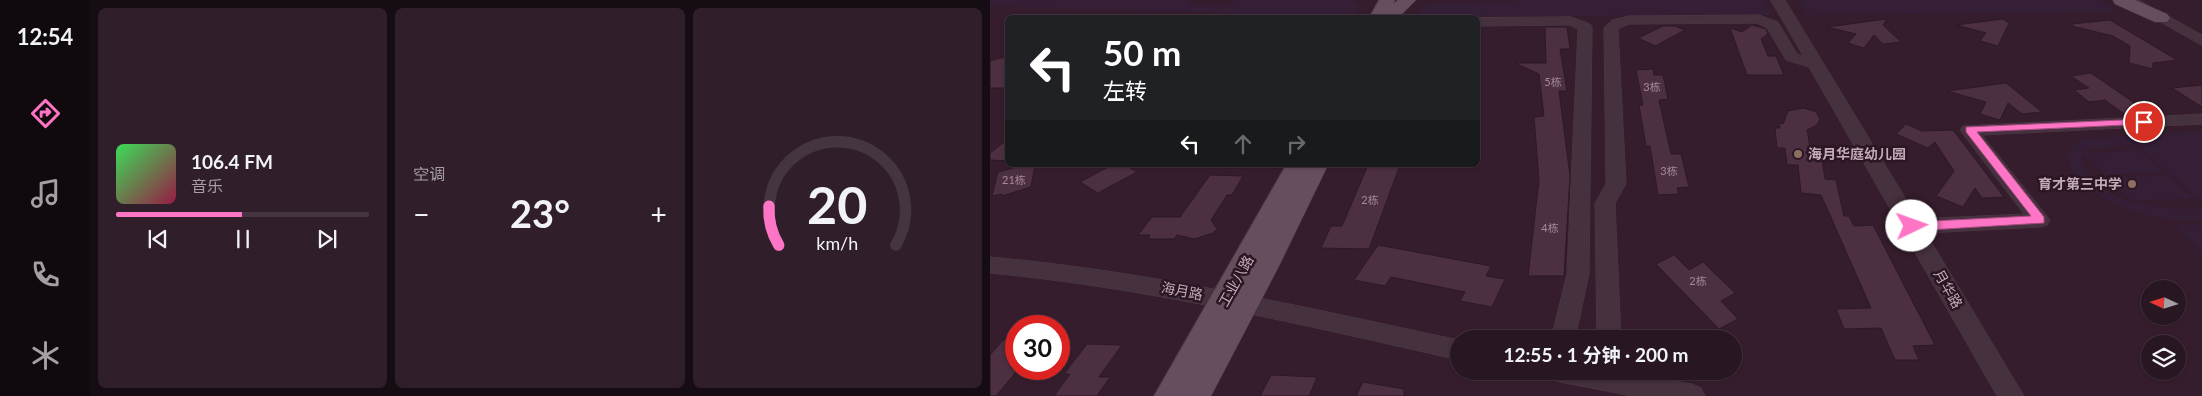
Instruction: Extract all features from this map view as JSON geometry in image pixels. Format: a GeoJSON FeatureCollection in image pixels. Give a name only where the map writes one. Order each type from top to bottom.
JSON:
{"type":"FeatureCollection","features":[{"type":"Feature","properties":{"kind":"main road"},"geometry":{"type":"LineString","coordinates":[[1388,7],[1408,0]]}},
{"type":"Feature","properties":{"kind":"main road"},"geometry":{"type":"LineString","coordinates":[[2121,0],[2168,18]]}},
{"type":"Feature","properties":{"kind":"main road"},"geometry":{"type":"LineString","coordinates":[[2151,0],[2168,18]]}},
{"type":"Feature","properties":{"kind":"main road","name":"工业八路"},"geometry":{"type":"LineString","coordinates":[[1194,396],[1235,301],[1297,167]]}},
{"type":"Feature","properties":{"kind":"main road","name":"工业八路"},"geometry":{"type":"LineString","coordinates":[[1171,396],[1235,301],[1315,167]]}},
{"type":"Feature","properties":{"kind":"street","name":"月华路"},"geometry":{"type":"LineString","coordinates":[[1778,0],[2011,396]]}},
{"type":"Feature","properties":{"kind":"street"},"geometry":{"type":"LineString","coordinates":[[2129,0],[2202,32]]}},
{"type":"Feature","properties":{"kind":"street"},"geometry":{"type":"LineString","coordinates":[[2144,0],[2202,41]]}},
{"type":"Feature","properties":{"kind":"street"},"geometry":{"type":"LineString","coordinates":[[1609,330],[1605,203],[1616,184],[1610,28],[1617,23],[1629,20],[1759,19],[1773,25],[1791,56],[1817,64]]}},
{"type":"Feature","properties":{"kind":"street"},"geometry":{"type":"LineString","coordinates":[[1480,22],[1571,21],[1585,27],[1578,274],[1565,330]]}},
{"type":"Feature","properties":{"kind":"street"},"geometry":{"type":"LineString","coordinates":[[1912,226],[2040,220],[1969,130],[2202,119]]}},
{"type":"Feature","properties":{"kind":"street","name":"海月路"},"geometry":{"type":"LineString","coordinates":[[990,265],[1035,268],[1151,285],[1235,301],[1450,348]]}},
{"type":"Feature","properties":{"kind":"street"},"geometry":{"type":"LineString","coordinates":[[1620,380],[1692,396]]}},
{"type":"Feature","properties":{"kind":"shaded area"},"geometry":{"type":"Polygon","coordinates":[[[990,0],[1191,0],[1186,5],[1227,6],[1234,0],[1351,0],[1360,6],[1355,15],[1288,15],[990,6],[990,0]]]}},
{"type":"Feature","properties":{"kind":"shaded area"},"geometry":{"type":"Polygon","coordinates":[[[1517,0],[1763,0],[1772,15],[1480,17],[1480,15],[1419,15],[1423,7],[1435,3],[1516,2],[1517,0]]]}},
{"type":"Feature","properties":{"kind":"shaded area"},"geometry":{"type":"Polygon","coordinates":[[[1799,0],[2098,0],[2121,12],[1807,15],[1799,0]]]}},
{"type":"Feature","properties":{"kind":"shaded area"},"geometry":{"type":"Polygon","coordinates":[[[2202,132],[2202,201],[2136,144],[2092,148],[2084,153],[2141,151],[2165,172],[2106,175],[2084,154],[2081,157],[2087,173],[2098,186],[2113,195],[2149,206],[2202,209],[2202,219],[2175,220],[2123,207],[2091,190],[2079,179],[2070,166],[2068,152],[2082,140],[2202,132]]]}},
{"type":"Feature","properties":{"kind":"shaded area"},"geometry":{"type":"Polygon","coordinates":[[[2168,175],[2193,198],[2131,201],[2108,178],[2168,175]]]}},
{"type":"Feature","properties":{"kind":"shaded area"},"geometry":{"type":"Polygon","coordinates":[[[2202,224],[2202,251],[2175,226],[2202,224]]]}},
{"type":"Feature","properties":{"kind":"building"},"geometry":{"type":"Polygon","coordinates":[[[1887,19],[1883,25],[1901,42],[1883,44],[1874,35],[1864,48],[1848,43],[1856,34],[1827,27],[1887,19]]]}},
{"type":"Feature","properties":{"kind":"building"},"geometry":{"type":"Polygon","coordinates":[[[2003,19],[2009,23],[1998,46],[1980,41],[1986,33],[1956,25],[2003,19]]]}},
{"type":"Feature","properties":{"kind":"building"},"geometry":{"type":"Polygon","coordinates":[[[2110,20],[2177,60],[2153,63],[2153,69],[2129,63],[2130,46],[2113,36],[2072,26],[2072,24],[2110,20]]]}},
{"type":"Feature","properties":{"kind":"building"},"geometry":{"type":"Polygon","coordinates":[[[1752,25],[1766,29],[1768,34],[1761,39],[1768,56],[1776,56],[1784,75],[1747,75],[1730,28],[1742,32],[1752,25]]]}},
{"type":"Feature","properties":{"kind":"building"},"geometry":{"type":"Polygon","coordinates":[[[1663,26],[1675,26],[1685,30],[1655,46],[1638,38],[1663,26]]]}},
{"type":"Feature","properties":{"kind":"building"},"geometry":{"type":"Polygon","coordinates":[[[1545,27],[1567,27],[1570,49],[1560,49],[1567,91],[1559,91],[1570,176],[1564,276],[1528,276],[1539,180],[1534,117],[1544,116],[1539,74],[1515,63],[1546,63],[1545,27]]]}},
{"type":"Feature","properties":{"kind":"building"},"geometry":{"type":"Polygon","coordinates":[[[1005,57],[1005,88],[990,88],[990,61],[1005,57]]]}},
{"type":"Feature","properties":{"kind":"building"},"geometry":{"type":"Polygon","coordinates":[[[1653,69],[1654,75],[1663,75],[1668,99],[1659,100],[1671,154],[1681,154],[1689,187],[1677,188],[1679,194],[1658,195],[1650,146],[1646,146],[1639,105],[1643,105],[1636,70],[1653,69]]]}},
{"type":"Feature","properties":{"kind":"building"},"geometry":{"type":"Polygon","coordinates":[[[2091,73],[2146,111],[2124,114],[2105,100],[2089,102],[2074,90],[2089,88],[2071,76],[2091,73]]]}},
{"type":"Feature","properties":{"kind":"building"},"geometry":{"type":"Polygon","coordinates":[[[2006,83],[2042,112],[2022,114],[2008,103],[2000,120],[1980,114],[1986,102],[1947,91],[2006,83]]]}},
{"type":"Feature","properties":{"kind":"building"},"geometry":{"type":"Polygon","coordinates":[[[2202,85],[2202,107],[2172,88],[2202,85]]]}},
{"type":"Feature","properties":{"kind":"building"},"geometry":{"type":"Polygon","coordinates":[[[1804,108],[1816,112],[1820,119],[1817,125],[1807,130],[1812,159],[1822,160],[1825,179],[1836,180],[1844,216],[1849,216],[1854,226],[1873,225],[1935,345],[1913,346],[1919,360],[1895,360],[1881,328],[1844,329],[1836,309],[1871,308],[1821,195],[1801,193],[1798,165],[1787,165],[1785,148],[1777,148],[1775,128],[1780,128],[1779,123],[1783,124],[1788,111],[1804,108]]]}},
{"type":"Feature","properties":{"kind":"building"},"geometry":{"type":"Polygon","coordinates":[[[1906,124],[1922,131],[1953,130],[2004,197],[1982,198],[1975,188],[1963,207],[1936,196],[1954,171],[1935,142],[1928,148],[1896,134],[1906,124]]]}},
{"type":"Feature","properties":{"kind":"building"},"geometry":{"type":"Polygon","coordinates":[[[1005,141],[1005,161],[990,160],[990,153],[1005,141]]]}},
{"type":"Feature","properties":{"kind":"building"},"geometry":{"type":"Polygon","coordinates":[[[1017,167],[1035,167],[1031,187],[1002,196],[1002,194],[992,196],[998,172],[1017,167]]]}},
{"type":"Feature","properties":{"kind":"building"},"geometry":{"type":"Polygon","coordinates":[[[1108,167],[1129,167],[1137,172],[1098,193],[1080,182],[1108,167]]]}},
{"type":"Feature","properties":{"kind":"building"},"geometry":{"type":"Polygon","coordinates":[[[1367,167],[1399,167],[1369,249],[1321,248],[1331,226],[1342,226],[1367,167]]]}},
{"type":"Feature","properties":{"kind":"building"},"geometry":{"type":"Polygon","coordinates":[[[1210,175],[1243,176],[1232,195],[1227,195],[1211,220],[1217,229],[1213,233],[1194,239],[1177,235],[1174,239],[1148,239],[1150,235],[1138,235],[1152,217],[1180,217],[1210,175]]]}},
{"type":"Feature","properties":{"kind":"building"},"geometry":{"type":"Polygon","coordinates":[[[1378,245],[1491,266],[1486,276],[1505,279],[1492,307],[1460,301],[1465,292],[1391,277],[1385,286],[1354,280],[1378,245]]]}},
{"type":"Feature","properties":{"kind":"building"},"geometry":{"type":"Polygon","coordinates":[[[1674,255],[1689,270],[1703,262],[1735,293],[1721,301],[1738,319],[1719,329],[1656,264],[1674,255]]]}},
{"type":"Feature","properties":{"kind":"building"},"geometry":{"type":"Polygon","coordinates":[[[1003,340],[1005,340],[1005,380],[1009,380],[996,396],[990,396],[990,355],[1003,340]]]}},
{"type":"Feature","properties":{"kind":"building"},"geometry":{"type":"Polygon","coordinates":[[[1087,344],[1122,345],[1099,377],[1110,377],[1097,396],[1054,396],[1066,380],[1070,380],[1070,366],[1087,344]]]}},
{"type":"Feature","properties":{"kind":"building"},"geometry":{"type":"Polygon","coordinates":[[[1271,375],[1317,377],[1309,396],[1260,396],[1271,375]]]}},
{"type":"Feature","properties":{"kind":"building"},"geometry":{"type":"Polygon","coordinates":[[[1363,382],[1404,389],[1404,396],[1356,396],[1363,382]]]}},
{"type":"Feature","properties":{"kind":"place","name":"海月华庭幼儿园"},"geometry":{"type":"Point","coordinates":[1798,154]}},
{"type":"Feature","properties":{"kind":"place","name":"育才第三中学"},"geometry":{"type":"Point","coordinates":[2132,184]}},
{"type":"Feature","properties":{"kind":"route"},"geometry":{"type":"LineString","coordinates":[[1912,226],[2040,220],[1969,130],[2144,122]]}}]}
